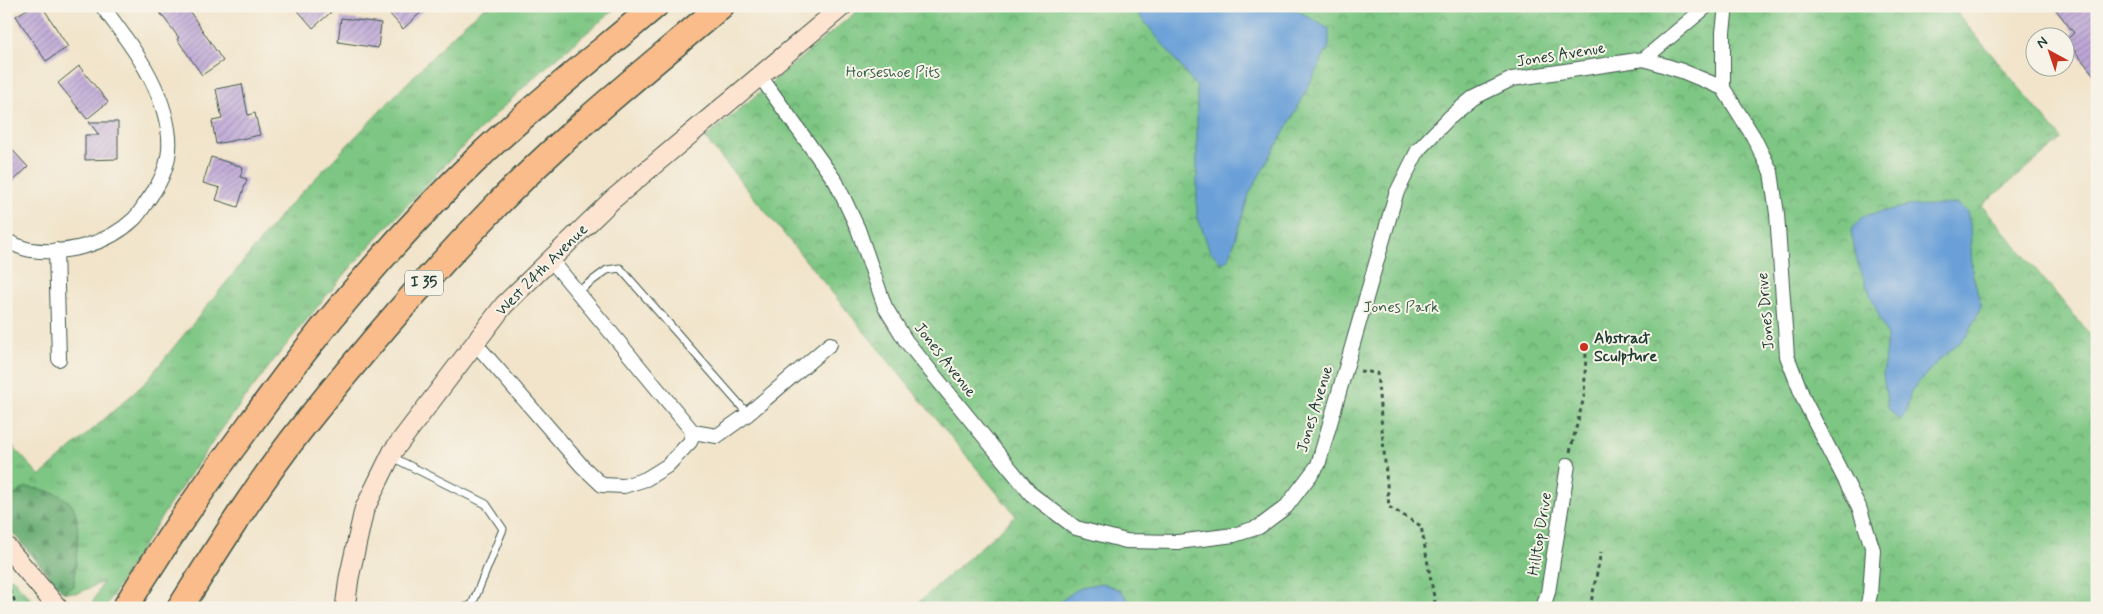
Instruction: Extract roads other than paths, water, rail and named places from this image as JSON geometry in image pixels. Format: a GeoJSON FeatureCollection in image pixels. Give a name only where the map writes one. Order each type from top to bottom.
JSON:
{"type":"FeatureCollection","features":[{"type":"Feature","properties":{"kind":"highway"},"geometry":{"type":"LineString","coordinates":[[125,608],[181,518],[308,344],[355,287],[416,220],[482,154],[655,6]]}},
{"type":"Feature","properties":{"kind":"highway","name":"I 35"},"geometry":{"type":"LineString","coordinates":[[180,608],[256,491],[303,426],[402,307],[493,208],[560,145],[721,6]]}},
{"type":"Feature","properties":{"kind":"street"},"geometry":{"type":"LineString","coordinates":[[6,241],[31,250],[56,250],[75,249],[105,240],[134,219],[154,191],[170,159],[169,136],[158,91],[131,45],[102,6]]}},
{"type":"Feature","properties":{"kind":"street","name":"West 24th Avenue"},"geometry":{"type":"LineString","coordinates":[[346,608],[349,578],[364,510],[390,457],[504,305],[612,200],[844,6]]}},
{"type":"Feature","properties":{"kind":"street"},"geometry":{"type":"LineString","coordinates":[[1644,59],[1707,6]]}},
{"type":"Feature","properties":{"kind":"street"},"geometry":{"type":"LineString","coordinates":[[1644,59],[1682,71],[1723,88],[1722,32],[1726,6]]}},
{"type":"Feature","properties":{"kind":"street","name":"Jones Avenue"},"geometry":{"type":"LineString","coordinates":[[760,76],[836,182],[858,229],[885,307],[906,341],[1031,494],[1076,528],[1126,540],[1178,542],[1234,535],[1259,527],[1286,507],[1318,465],[1396,194],[1418,150],[1449,118],[1473,98],[1512,80],[1644,59]]}},
{"type":"Feature","properties":{"kind":"street","name":"Jones Drive"},"geometry":{"type":"LineString","coordinates":[[1723,88],[1753,136],[1771,172],[1777,214],[1787,356],[1804,400],[1859,507],[1873,550],[1867,608]]}},
{"type":"Feature","properties":{"kind":"street"},"geometry":{"type":"LineString","coordinates":[[56,250],[58,359]]}},
{"type":"Feature","properties":{"kind":"street"},"geometry":{"type":"LineString","coordinates":[[551,260],[693,432],[717,436],[748,414],[830,344]]}},
{"type":"Feature","properties":{"kind":"street"},"geometry":{"type":"LineString","coordinates":[[475,343],[582,466],[602,485],[624,486],[646,479],[667,466],[690,442],[693,432]]}},
{"type":"Feature","properties":{"kind":"street","name":"Hilltop Drive"},"geometry":{"type":"LineString","coordinates":[[1543,608],[1548,592],[1568,465]]}},
{"type":"Feature","properties":{"kind":"street"},"geometry":{"type":"LineString","coordinates":[[6,546],[58,608]]}},
{"type":"Feature","properties":{"kind":"lane"},"geometry":{"type":"LineString","coordinates":[[578,292],[607,270],[620,268],[748,414]]}},
{"type":"Feature","properties":{"kind":"lane"},"geometry":{"type":"LineString","coordinates":[[390,457],[486,504],[503,529],[472,605],[463,608]]}},
{"type":"Feature","properties":{"kind":"water"},"geometry":{"type":"Polygon","coordinates":[[[1132,6],[1290,6],[1329,29],[1329,46],[1295,113],[1249,194],[1229,259],[1222,263],[1210,251],[1197,215],[1197,87],[1132,6]]]}},
{"type":"Feature","properties":{"kind":"water"},"geometry":{"type":"Polygon","coordinates":[[[1957,204],[1967,212],[1970,224],[1972,271],[1981,307],[1968,335],[1937,362],[1911,391],[1906,413],[1899,421],[1888,407],[1883,375],[1887,336],[1857,261],[1851,231],[1863,216],[1907,206],[1957,204]]]}},
{"type":"Feature","properties":{"kind":"water"},"geometry":{"type":"Polygon","coordinates":[[[1102,583],[1120,590],[1136,608],[1051,608],[1081,587],[1102,583]]]}},
{"type":"Feature","properties":{"kind":"place","name":"Abstract Sculpture"},"geometry":{"type":"Point","coordinates":[1584,347]}},
{"type":"Feature","properties":{"kind":"park label","name":"Horseshoe Pits"},"geometry":{"type":"Point","coordinates":[893,72]}},
{"type":"Feature","properties":{"kind":"park label","name":"Jones Park"},"geometry":{"type":"Point","coordinates":[1401,307]}}]}
